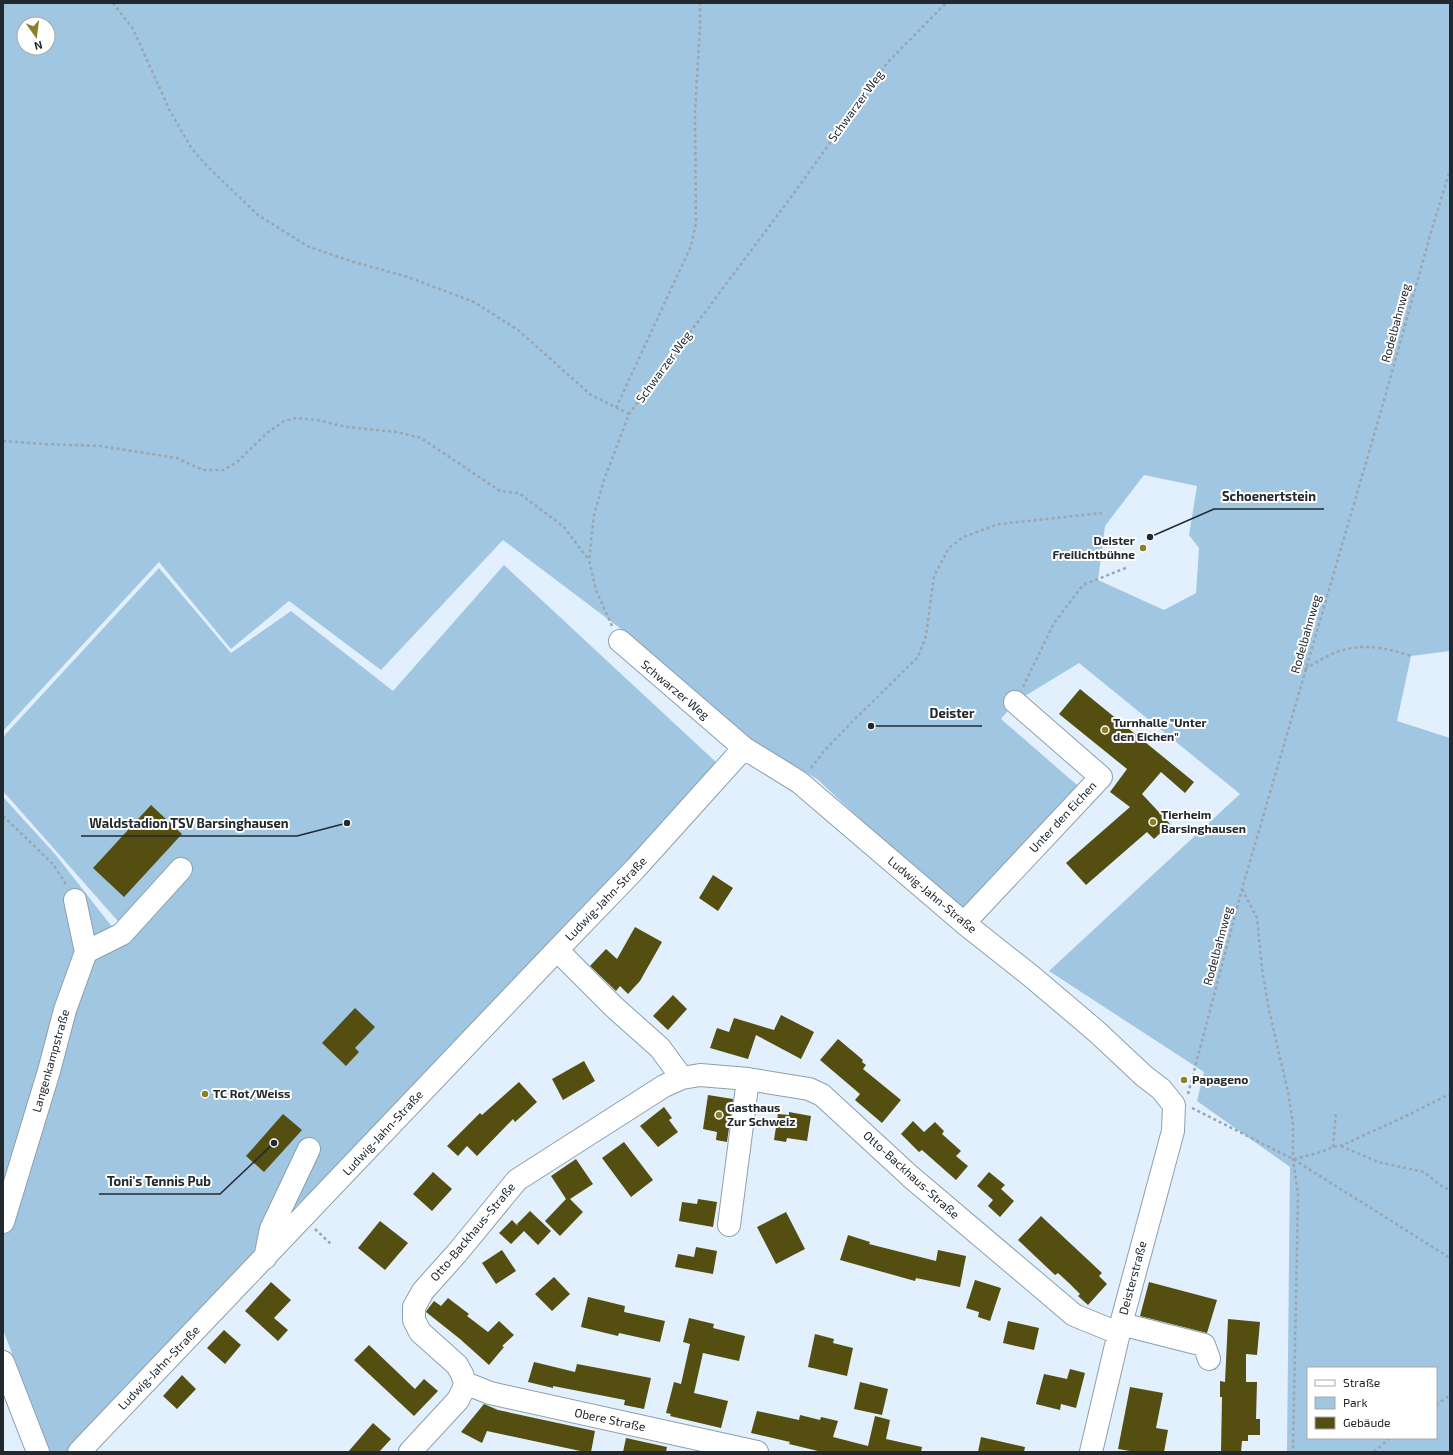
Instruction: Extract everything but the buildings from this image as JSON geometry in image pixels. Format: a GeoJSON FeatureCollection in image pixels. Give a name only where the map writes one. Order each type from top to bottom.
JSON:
{"type":"FeatureCollection","features":[{"type":"Feature","properties":{"kind":"street","name":"Schwarzer Weg"},"geometry":{"type":"LineString","coordinates":[[620,641],[744,748]]}},
{"type":"Feature","properties":{"kind":"street","name":"Unter den Eichen"},"geometry":{"type":"LineString","coordinates":[[964,923],[1101,777],[1015,702]]}},
{"type":"Feature","properties":{"kind":"street","name":"Ludwig-Jahn-Straße"},"geometry":{"type":"LineString","coordinates":[[79,1452],[635,869],[744,748],[799,782],[964,923],[1031,976],[1096,1031],[1144,1076],[1179,1105]]}},
{"type":"Feature","properties":{"kind":"street"},"geometry":{"type":"LineString","coordinates":[[75,900],[86,952],[122,934],[181,868]]}},
{"type":"Feature","properties":{"kind":"street"},"geometry":{"type":"LineString","coordinates":[[557,950],[614,1007],[660,1048],[682,1078]]}},
{"type":"Feature","properties":{"kind":"street","name":"Langenkampstraße"},"geometry":{"type":"LineString","coordinates":[[3,1222],[48,1071],[64,1010],[86,952]]}},
{"type":"Feature","properties":{"kind":"street","name":"Otto-Backhaus-Straße"},"geometry":{"type":"LineString","coordinates":[[465,1383],[457,1365],[420,1332],[414,1320],[414,1307],[423,1291],[458,1253],[517,1180],[664,1086],[682,1078],[700,1075],[748,1079],[809,1089],[822,1094],[911,1177],[1074,1316],[1120,1329],[1204,1345],[1209,1359]]}},
{"type":"Feature","properties":{"kind":"street"},"geometry":{"type":"LineString","coordinates":[[729,1226],[748,1079]]}},
{"type":"Feature","properties":{"kind":"street","name":"Deisterstraße"},"geometry":{"type":"LineString","coordinates":[[1091,1452],[1120,1329],[1179,1105]]}},
{"type":"Feature","properties":{"kind":"street"},"geometry":{"type":"LineString","coordinates":[[265,1258],[270,1228],[309,1149]]}},
{"type":"Feature","properties":{"kind":"street"},"geometry":{"type":"LineString","coordinates":[[3,1362],[38,1452]]}},
{"type":"Feature","properties":{"kind":"street"},"geometry":{"type":"LineString","coordinates":[[410,1452],[458,1400],[465,1383]]}},
{"type":"Feature","properties":{"kind":"street","name":"Obere Straße"},"geometry":{"type":"LineString","coordinates":[[465,1383],[490,1393],[757,1452]]}},
{"type":"Feature","properties":{"kind":"path"},"geometry":{"type":"LineString","coordinates":[[113,3],[133,29],[170,111],[192,150],[258,215],[309,247],[354,262],[408,277],[474,302],[518,330],[591,395],[629,414]]}},
{"type":"Feature","properties":{"kind":"path"},"geometry":{"type":"LineString","coordinates":[[616,408],[691,246],[696,223],[695,112],[700,3]]}},
{"type":"Feature","properties":{"kind":"path","name":"Schwarzer Weg"},"geometry":{"type":"LineString","coordinates":[[620,641],[596,590],[589,560],[594,515],[604,480],[629,414],[794,193],[887,63],[946,3]]}},
{"type":"Feature","properties":{"kind":"path","name":"Rodelbahnweg"},"geometry":{"type":"LineString","coordinates":[[1179,1105],[1450,170]]}},
{"type":"Feature","properties":{"kind":"path"},"geometry":{"type":"LineString","coordinates":[[3,441],[100,446],[177,458],[203,470],[224,470],[237,462],[267,433],[284,421],[296,418],[317,420],[347,427],[397,432],[421,438],[500,491],[519,493],[564,527],[589,560]]}},
{"type":"Feature","properties":{"kind":"path"},"geometry":{"type":"LineString","coordinates":[[799,782],[825,750],[918,657],[926,636],[934,576],[949,548],[963,537],[999,524],[1102,513]]}},
{"type":"Feature","properties":{"kind":"path"},"geometry":{"type":"LineString","coordinates":[[1015,702],[1054,623],[1083,585],[1128,567]]}},
{"type":"Feature","properties":{"kind":"path"},"geometry":{"type":"LineString","coordinates":[[1305,669],[1333,654],[1359,646],[1389,648],[1410,656]]}},
{"type":"Feature","properties":{"kind":"path"},"geometry":{"type":"LineString","coordinates":[[3,816],[53,864],[75,900]]}},
{"type":"Feature","properties":{"kind":"path"},"geometry":{"type":"LineString","coordinates":[[1242,888],[1258,918],[1262,969],[1269,1010],[1288,1092],[1293,1124],[1293,1160],[1298,1194],[1293,1452]]}},
{"type":"Feature","properties":{"kind":"path"},"geometry":{"type":"LineString","coordinates":[[1293,1160],[1340,1146],[1450,1094]]}},
{"type":"Feature","properties":{"kind":"path"},"geometry":{"type":"LineString","coordinates":[[1179,1105],[1293,1160],[1450,1258]]}},
{"type":"Feature","properties":{"kind":"path"},"geometry":{"type":"LineString","coordinates":[[1333,1147],[1336,1111]]}},
{"type":"Feature","properties":{"kind":"path"},"geometry":{"type":"LineString","coordinates":[[1340,1146],[1378,1162],[1424,1172],[1444,1188],[1450,1189]]}},
{"type":"Feature","properties":{"kind":"path"},"geometry":{"type":"LineString","coordinates":[[303,1218],[332,1245]]}},
{"type":"Feature","properties":{"kind":"path"},"geometry":{"type":"LineString","coordinates":[[1437,1404],[1450,1395]]}},
{"type":"Feature","properties":{"kind":"path"},"geometry":{"type":"LineString","coordinates":[[1374,1452],[1389,1439]]}},
{"type":"Feature","properties":{"kind":"green space"},"geometry":{"type":"Polygon","coordinates":[[[3,3],[1450,3],[1450,651],[1411,656],[1397,721],[1450,738],[1450,1452],[1287,1452],[1290,1167],[1197,1101],[1204,1072],[1049,971],[1240,794],[1079,663],[1015,702],[1001,719],[1077,785],[962,914],[817,779],[750,741],[629,635],[503,540],[381,670],[289,601],[231,649],[159,562],[3,731],[3,3]],[[1144,475],[1105,526],[1098,580],[1164,610],[1196,593],[1199,548],[1189,535],[1197,486],[1144,475]]]}},
{"type":"Feature","properties":{"kind":"green space"},"geometry":{"type":"Polygon","coordinates":[[[504,565],[718,764],[381,1123],[291,1211],[296,1215],[67,1452],[50,1452],[3,1330],[3,797],[55,854],[124,942],[132,937],[3,791],[3,737],[159,568],[231,653],[291,611],[393,691],[504,565]]]}},
{"type":"Feature","properties":{"kind":"place","name":"Schoenertstein"},"geometry":{"type":"Point","coordinates":[1150,537]}},
{"type":"Feature","properties":{"kind":"place","name":"Deister Freilichtbühne"},"geometry":{"type":"Point","coordinates":[1143,548]}},
{"type":"Feature","properties":{"kind":"place","name":"Deister"},"geometry":{"type":"Point","coordinates":[871,726]}},
{"type":"Feature","properties":{"kind":"place","name":"Turnhalle \"Unter den Eichen\""},"geometry":{"type":"Point","coordinates":[1105,730]}},
{"type":"Feature","properties":{"kind":"place","name":"Tierheim Barsinghausen"},"geometry":{"type":"Point","coordinates":[1153,822]}},
{"type":"Feature","properties":{"kind":"place","name":"Waldstadion TSV Barsinghausen"},"geometry":{"type":"Point","coordinates":[347,823]}},
{"type":"Feature","properties":{"kind":"place","name":"Papageno"},"geometry":{"type":"Point","coordinates":[1184,1080]}},
{"type":"Feature","properties":{"kind":"place","name":"TC Rot/Weiss"},"geometry":{"type":"Point","coordinates":[205,1094]}},
{"type":"Feature","properties":{"kind":"place","name":"Gasthaus Zur Schweiz"},"geometry":{"type":"Point","coordinates":[719,1115]}},
{"type":"Feature","properties":{"kind":"place","name":"Toni's Tennis Pub"},"geometry":{"type":"Point","coordinates":[274,1143]}}]}
